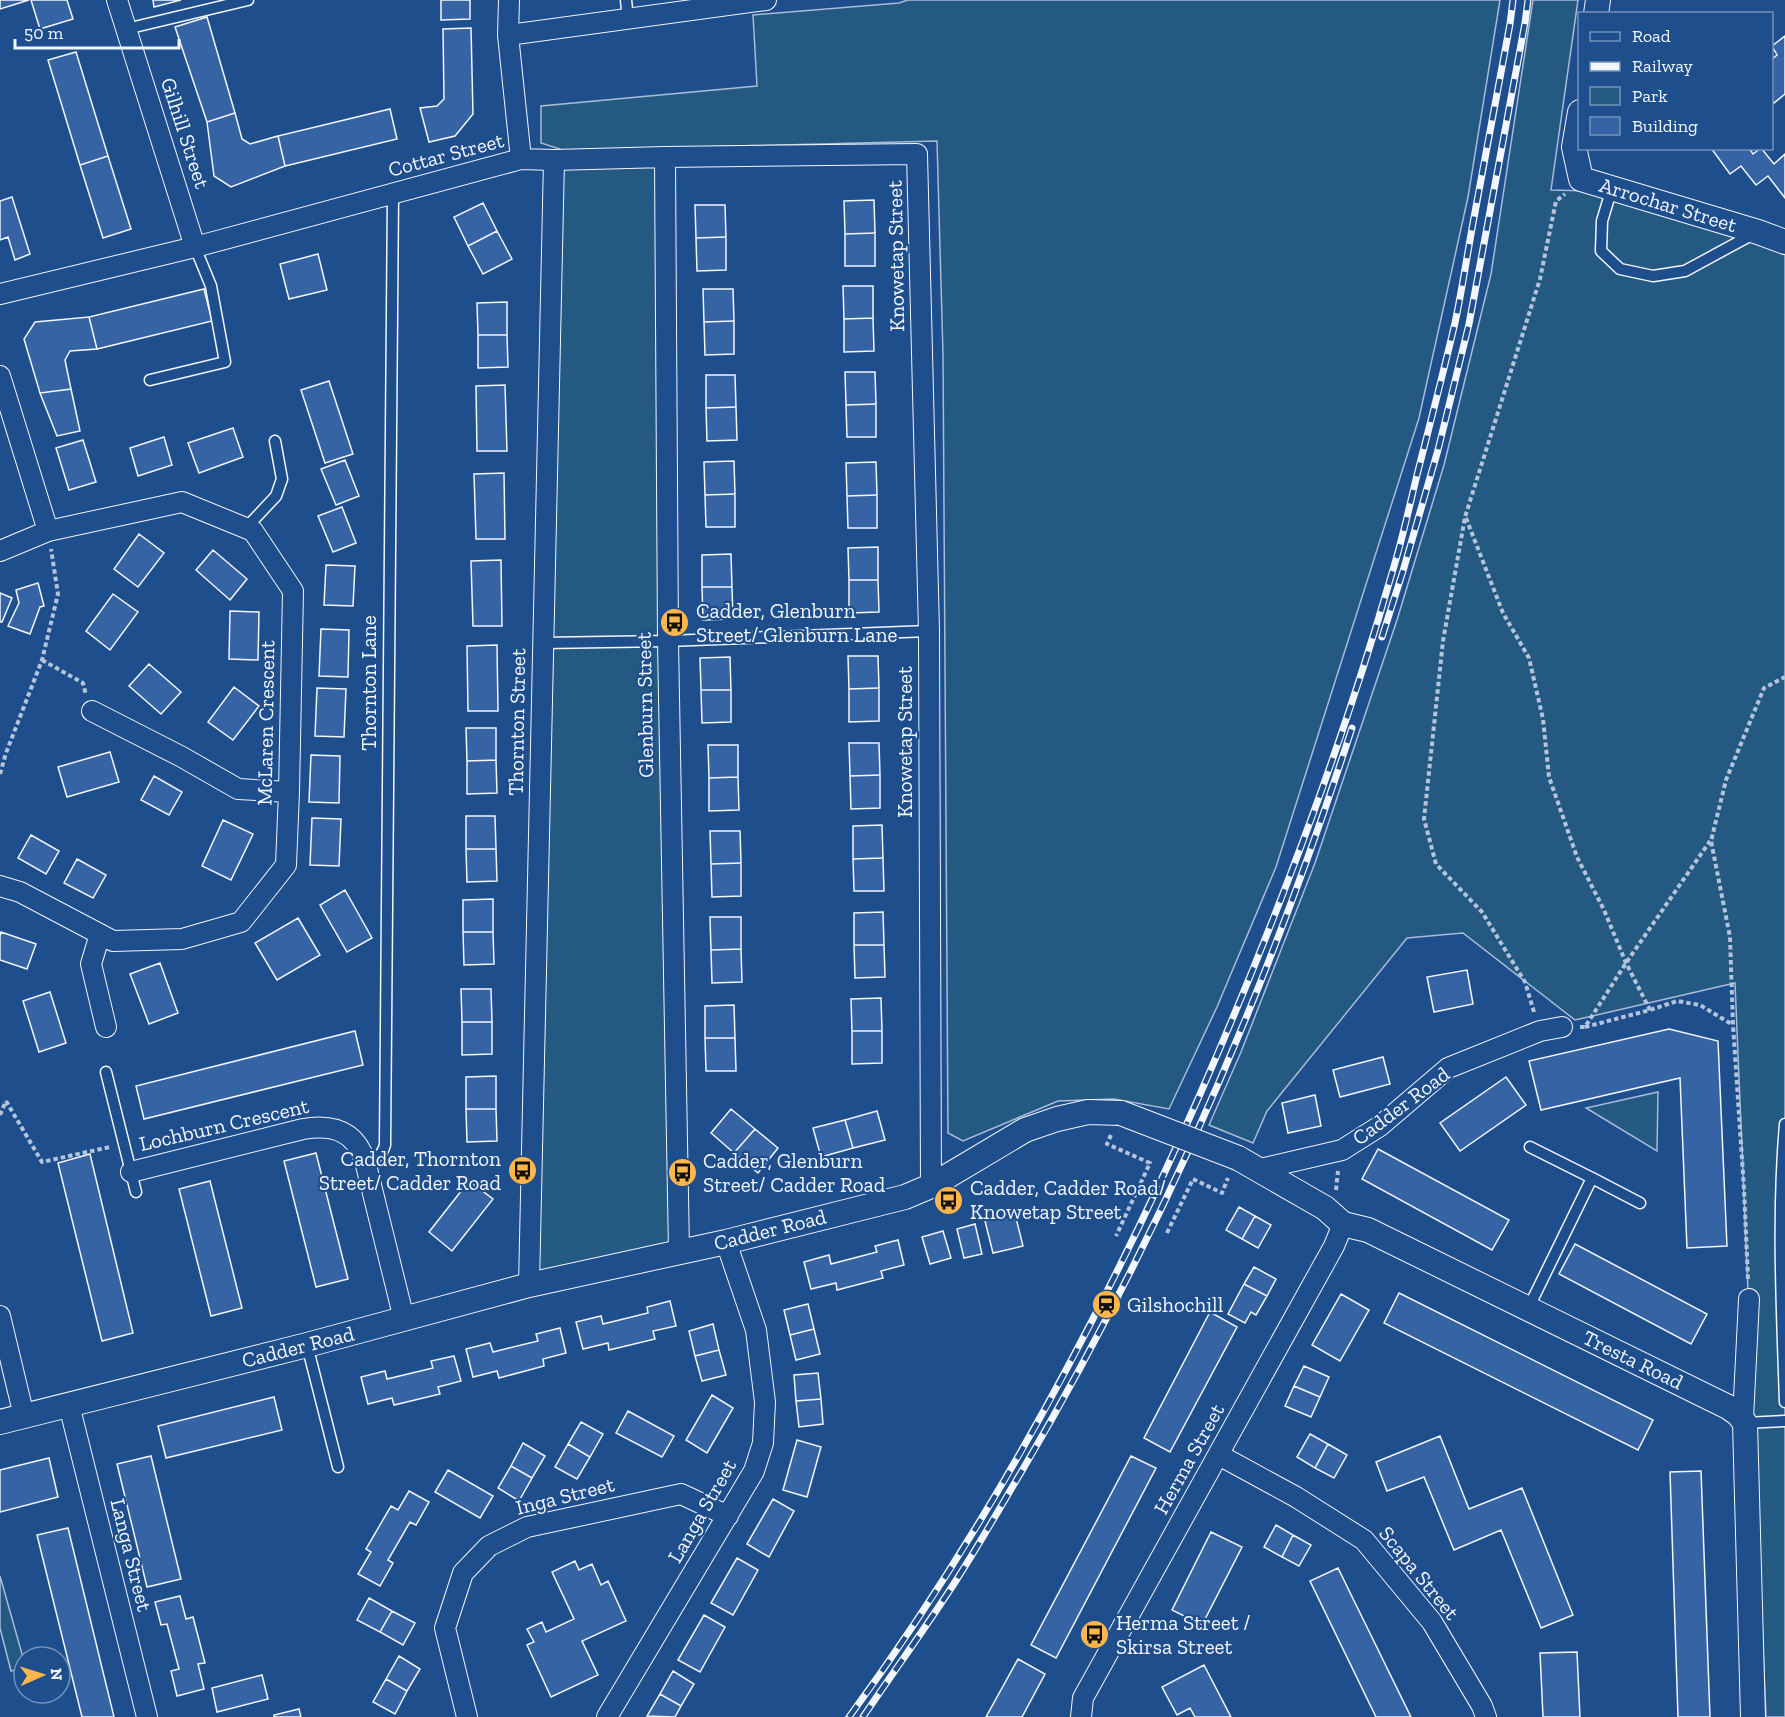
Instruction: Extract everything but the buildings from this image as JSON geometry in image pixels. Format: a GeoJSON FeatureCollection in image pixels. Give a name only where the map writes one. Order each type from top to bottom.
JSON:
{"type":"FeatureCollection","features":[{"type":"Feature","properties":{"kind":"street","name":"Gilhill Street"},"geometry":{"type":"LineString","coordinates":[[117,0],[195,247]]}},
{"type":"Feature","properties":{"kind":"street"},"geometry":{"type":"LineString","coordinates":[[509,0],[508,35],[521,159]]}},
{"type":"Feature","properties":{"kind":"street"},"geometry":{"type":"LineString","coordinates":[[508,35],[627,9],[765,0]]}},
{"type":"Feature","properties":{"kind":"street","name":"Arrochar Street"},"geometry":{"type":"LineString","coordinates":[[1578,124],[1574,147],[1581,179],[1785,242]]}},
{"type":"Feature","properties":{"kind":"street","name":"Cottar Street"},"geometry":{"type":"LineString","coordinates":[[0,294],[195,247],[521,159],[917,154]]}},
{"type":"Feature","properties":{"kind":"street","name":"Knowetap Street"},"geometry":{"type":"LineString","coordinates":[[917,154],[929,631],[931,1186]]}},
{"type":"Feature","properties":{"kind":"street","name":"Glenburn Street"},"geometry":{"type":"LineString","coordinates":[[665,157],[668,641],[679,1251]]}},
{"type":"Feature","properties":{"kind":"street","name":"Thornton Street"},"geometry":{"type":"LineString","coordinates":[[529,1285],[554,160]]}},
{"type":"Feature","properties":{"kind":"street"},"geometry":{"type":"LineString","coordinates":[[0,376],[48,531]]}},
{"type":"Feature","properties":{"kind":"street","name":"McLaren Crescent"},"geometry":{"type":"LineString","coordinates":[[0,551],[48,531],[182,502],[253,531],[292,591],[286,865],[241,922],[182,939],[113,941],[20,892],[0,886]]}},
{"type":"Feature","properties":{"kind":"street"},"geometry":{"type":"LineString","coordinates":[[92,711],[238,789],[289,792]]}},
{"type":"Feature","properties":{"kind":"street"},"geometry":{"type":"LineString","coordinates":[[100,934],[91,964],[106,1027]]}},
{"type":"Feature","properties":{"kind":"street","name":"Cadder Road"},"geometry":{"type":"LineString","coordinates":[[0,1422],[529,1285],[726,1242],[905,1197],[931,1186],[1025,1130],[1088,1112],[1121,1113],[1247,1164],[1342,1150],[1380,1126],[1448,1068],[1540,1031],[1562,1027]]}},
{"type":"Feature","properties":{"kind":"street","name":"Lochburn Crescent"},"geometry":{"type":"LineString","coordinates":[[131,1172],[303,1129],[325,1126],[335,1129],[351,1138],[362,1151],[404,1319]]}},
{"type":"Feature","properties":{"kind":"street","name":"Tresta Road"},"geometry":{"type":"LineString","coordinates":[[1247,1164],[1325,1208],[1338,1219],[1368,1230],[1728,1407],[1744,1421]]}},
{"type":"Feature","properties":{"kind":"street","name":"Herma Street"},"geometry":{"type":"LineString","coordinates":[[1081,1717],[1083,1698],[1334,1246],[1338,1219]]}},
{"type":"Feature","properties":{"kind":"street","name":"Langa Street"},"geometry":{"type":"LineString","coordinates":[[607,1717],[754,1471],[763,1443],[765,1402],[756,1330],[726,1242]]}},
{"type":"Feature","properties":{"kind":"street"},"geometry":{"type":"LineString","coordinates":[[1749,1299],[1744,1421],[1753,1717]]}},
{"type":"Feature","properties":{"kind":"street"},"geometry":{"type":"LineString","coordinates":[[0,1316],[24,1416]]}},
{"type":"Feature","properties":{"kind":"street","name":"Langa Street"},"geometry":{"type":"LineString","coordinates":[[69,1405],[147,1717]]}},
{"type":"Feature","properties":{"kind":"street","name":"Scapa Street"},"geometry":{"type":"LineString","coordinates":[[1219,1455],[1296,1497],[1364,1540],[1432,1622],[1482,1706],[1486,1717]]}},
{"type":"Feature","properties":{"kind":"street","name":"Inga Street"},"geometry":{"type":"LineString","coordinates":[[467,1717],[445,1628],[463,1573],[489,1546],[527,1527],[681,1494],[728,1516]]}},
{"type":"Feature","properties":{"kind":"lane"},"geometry":{"type":"LineString","coordinates":[[126,29],[248,0]]}},
{"type":"Feature","properties":{"kind":"lane"},"geometry":{"type":"LineString","coordinates":[[1612,188],[1602,221],[1601,251],[1620,269],[1653,276],[1685,271],[1758,232]]}},
{"type":"Feature","properties":{"kind":"lane","name":"Thornton Lane"},"geometry":{"type":"LineString","coordinates":[[365,1161],[382,1154],[386,1145],[393,194]]}},
{"type":"Feature","properties":{"kind":"lane"},"geometry":{"type":"LineString","coordinates":[[150,380],[225,362],[211,286],[195,247]]}},
{"type":"Feature","properties":{"kind":"lane"},"geometry":{"type":"LineString","coordinates":[[246,528],[276,496],[282,478],[275,441]]}},
{"type":"Feature","properties":{"kind":"lane"},"geometry":{"type":"LineString","coordinates":[[543,643],[668,641],[929,631]]}},
{"type":"Feature","properties":{"kind":"lane"},"geometry":{"type":"LineString","coordinates":[[106,1072],[136,1192]]}},
{"type":"Feature","properties":{"kind":"lane"},"geometry":{"type":"LineString","coordinates":[[1785,1124],[1781,1167],[1781,1248],[1785,1402]]}},
{"type":"Feature","properties":{"kind":"lane"},"geometry":{"type":"LineString","coordinates":[[1530,1147],[1640,1203]]}},
{"type":"Feature","properties":{"kind":"lane"},"geometry":{"type":"LineString","coordinates":[[1528,1309],[1592,1178]]}},
{"type":"Feature","properties":{"kind":"lane"},"geometry":{"type":"LineString","coordinates":[[307,1344],[339,1467]]}},
{"type":"Feature","properties":{"kind":"lane"},"geometry":{"type":"LineString","coordinates":[[1744,1421],[1785,1421]]}},
{"type":"Feature","properties":{"kind":"path"},"geometry":{"type":"LineString","coordinates":[[1540,1031],[1525,982],[1482,912],[1436,864],[1425,819],[1443,641],[1465,517],[1540,279],[1556,201],[1581,179]]}},
{"type":"Feature","properties":{"kind":"path"},"geometry":{"type":"LineString","coordinates":[[1465,517],[1503,613],[1529,658],[1543,718],[1549,777],[1577,857],[1650,1010]]}},
{"type":"Feature","properties":{"kind":"path"},"geometry":{"type":"LineString","coordinates":[[0,774],[42,660],[58,594],[48,531]]}},
{"type":"Feature","properties":{"kind":"path"},"geometry":{"type":"LineString","coordinates":[[42,660],[83,683],[92,711]]}},
{"type":"Feature","properties":{"kind":"path"},"geometry":{"type":"LineString","coordinates":[[1585,1028],[1626,963],[1711,841],[1726,780],[1764,688],[1785,677]]}},
{"type":"Feature","properties":{"kind":"path"},"geometry":{"type":"LineString","coordinates":[[1711,841],[1730,937],[1749,1299]]}},
{"type":"Feature","properties":{"kind":"path"},"geometry":{"type":"LineString","coordinates":[[1562,1027],[1585,1028],[1677,1001],[1700,1005],[1733,1025]]}},
{"type":"Feature","properties":{"kind":"path"},"geometry":{"type":"LineString","coordinates":[[0,1115],[6,1101],[42,1162],[124,1144]]}},
{"type":"Feature","properties":{"kind":"path"},"geometry":{"type":"LineString","coordinates":[[1107,1144],[1150,1163],[1116,1236]]}},
{"type":"Feature","properties":{"kind":"path"},"geometry":{"type":"LineString","coordinates":[[1338,1219],[1342,1150]]}},
{"type":"Feature","properties":{"kind":"path"},"geometry":{"type":"LineString","coordinates":[[1167,1233],[1193,1179],[1222,1192]]}},
{"type":"Feature","properties":{"kind":"green space"},"geometry":{"type":"Polygon","coordinates":[[[908,0],[1500,0],[1468,197],[1419,418],[1276,867],[1217,1007],[1169,1109],[1114,1099],[1058,1101],[963,1141],[948,1133],[943,355],[937,141],[660,148],[665,640],[544,642],[560,149],[541,143],[541,106],[757,86],[753,15],[899,3],[908,0]]]}},
{"type":"Feature","properties":{"kind":"green space"},"geometry":{"type":"Polygon","coordinates":[[[1533,0],[1578,0],[1551,190],[1660,193],[1785,236],[1785,1717],[1766,1717],[1735,983],[1575,1020],[1463,933],[1407,938],[1267,1111],[1253,1143],[1209,1125],[1241,1052],[1315,863],[1397,620],[1444,465],[1491,274],[1533,0]]]}},
{"type":"Feature","properties":{"kind":"green space"},"geometry":{"type":"Polygon","coordinates":[[[665,643],[677,1247],[534,1281],[544,645],[665,643]]]}},
{"type":"Feature","properties":{"kind":"green space"},"geometry":{"type":"Polygon","coordinates":[[[1658,1092],[1657,1151],[1586,1108],[1658,1092]]]}},
{"type":"Feature","properties":{"kind":"green space"},"geometry":{"type":"Polygon","coordinates":[[[0,1576],[19,1645],[12,1645],[12,1671],[0,1628],[0,1576]]]}},
{"type":"Feature","properties":{"kind":"railway"},"geometry":{"type":"LineString","coordinates":[[849,1717],[901,1644],[950,1569],[997,1492],[1085,1335],[1164,1174],[1201,1092],[1281,900],[1329,770],[1396,561],[1455,323],[1513,0]]}},
{"type":"Feature","properties":{"kind":"railway"},"geometry":{"type":"LineString","coordinates":[[1382,637],[1438,450],[1469,324],[1528,0]]}},
{"type":"Feature","properties":{"kind":"railway"},"geometry":{"type":"LineString","coordinates":[[863,1717],[974,1552],[1073,1381],[1121,1291],[1208,1108],[1248,1014],[1320,824],[1352,728]]}},
{"type":"Feature","properties":{"kind":"place","name":"Cadder, Glenburn Street/ Glenburn Lane"},"geometry":{"type":"Point","coordinates":[675,623]}},
{"type":"Feature","properties":{"kind":"place","name":"Cadder, Thornton Street/ Cadder Road"},"geometry":{"type":"Point","coordinates":[522,1171]}},
{"type":"Feature","properties":{"kind":"place","name":"Cadder, Glenburn Street/ Cadder Road"},"geometry":{"type":"Point","coordinates":[682,1173]}},
{"type":"Feature","properties":{"kind":"place","name":"Cadder, Cadder Road/ Knowetap Street"},"geometry":{"type":"Point","coordinates":[949,1200]}},
{"type":"Feature","properties":{"kind":"place","name":"Gilshochill"},"geometry":{"type":"Point","coordinates":[1106,1305]}},
{"type":"Feature","properties":{"kind":"place","name":"Herma Street / Skirsa Street"},"geometry":{"type":"Point","coordinates":[1095,1635]}}]}
